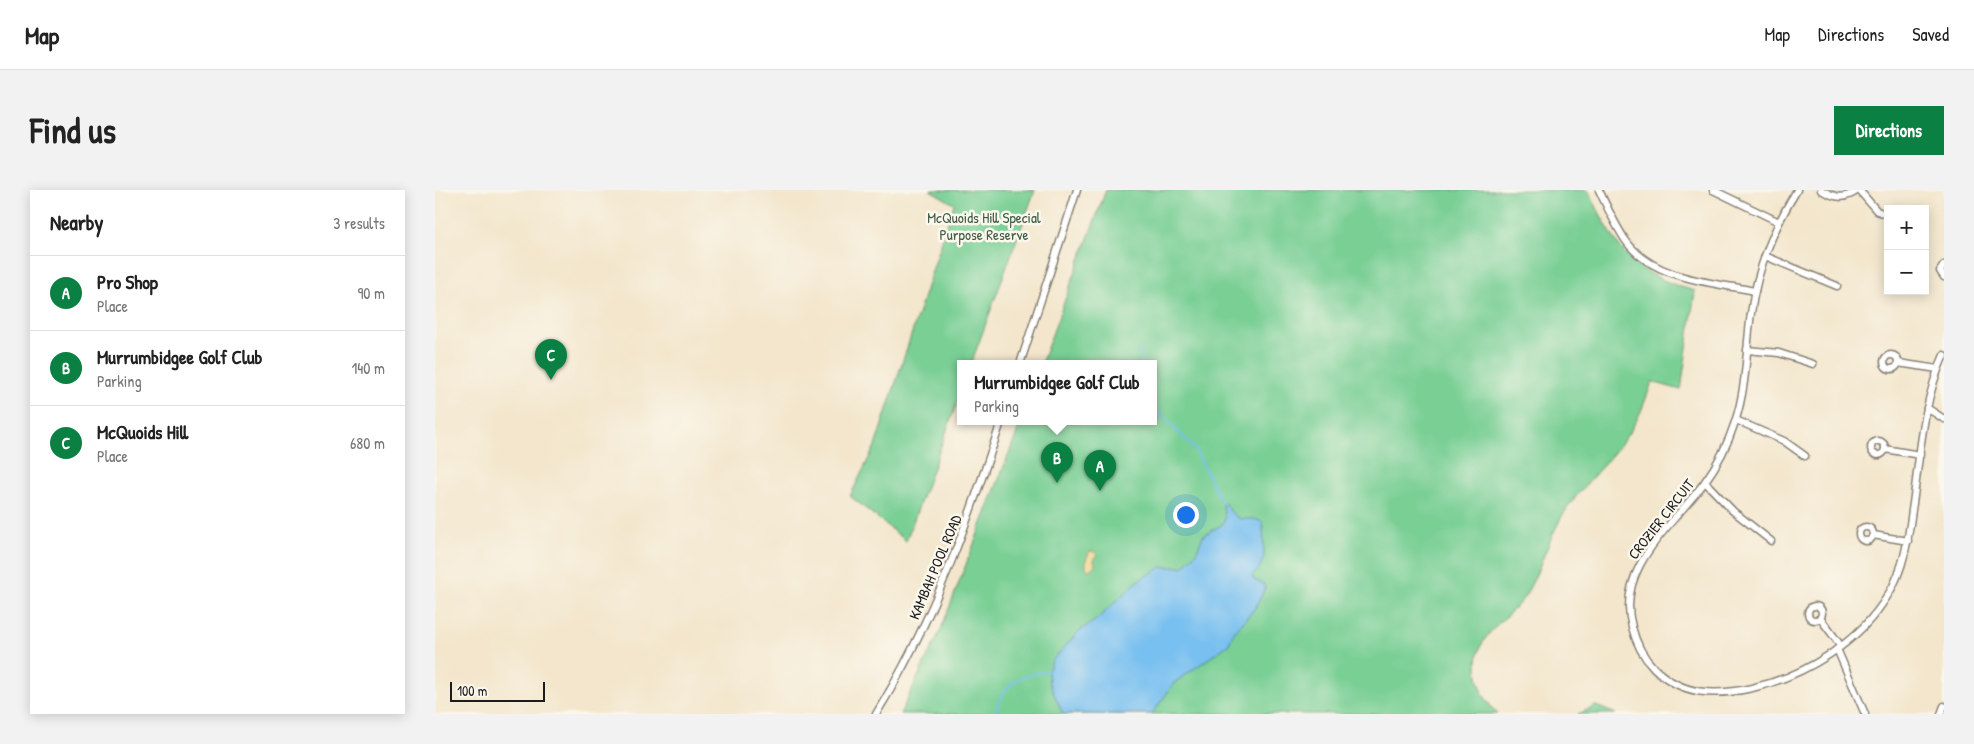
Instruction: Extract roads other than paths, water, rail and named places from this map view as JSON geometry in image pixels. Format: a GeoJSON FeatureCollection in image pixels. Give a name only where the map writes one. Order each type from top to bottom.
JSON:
{"type":"FeatureCollection","features":[{"type":"Feature","properties":{"kind":"street"},"geometry":{"type":"LineString","coordinates":[[1021,360],[1077,190]]}},
{"type":"Feature","properties":{"kind":"street"},"geometry":{"type":"LineString","coordinates":[[1599,190],[1625,240],[1652,264],[1677,274],[1755,291]]}},
{"type":"Feature","properties":{"kind":"street"},"geometry":{"type":"LineString","coordinates":[[1713,190],[1779,222]]}},
{"type":"Feature","properties":{"kind":"street","name":"CROZIER CIRCUIT"},"geometry":{"type":"LineString","coordinates":[[1797,190],[1779,222],[1765,256],[1755,291],[1742,398],[1723,451],[1705,482],[1644,557],[1633,580],[1629,600],[1630,622],[1636,644],[1655,669],[1677,685],[1691,690],[1719,694],[1761,686],[1807,668],[1839,647],[1867,622],[1885,600],[1898,576],[1908,540],[1927,408],[1944,355]]}},
{"type":"Feature","properties":{"kind":"street"},"geometry":{"type":"LineString","coordinates":[[1821,190],[1839,198],[1849,196],[1858,190],[1877,211],[1884,214]]}},
{"type":"Feature","properties":{"kind":"street"},"geometry":{"type":"LineString","coordinates":[[1765,256],[1837,286]]}},
{"type":"Feature","properties":{"kind":"street"},"geometry":{"type":"LineString","coordinates":[[1944,265],[1940,271],[1944,278]]}},
{"type":"Feature","properties":{"kind":"street"},"geometry":{"type":"LineString","coordinates":[[1747,350],[1779,353],[1813,364]]}},
{"type":"Feature","properties":{"kind":"street"},"geometry":{"type":"LineString","coordinates":[[1898,363],[1938,369]]}},
{"type":"Feature","properties":{"kind":"street"},"geometry":{"type":"LineString","coordinates":[[1927,408],[1944,419]]}},
{"type":"Feature","properties":{"kind":"street"},"geometry":{"type":"LineString","coordinates":[[1735,420],[1784,441],[1805,456]]}},
{"type":"Feature","properties":{"kind":"street","name":"KAMBAH POOL ROAD"},"geometry":{"type":"LineString","coordinates":[[876,714],[912,651],[945,582],[967,526],[1000,425]]}},
{"type":"Feature","properties":{"kind":"street"},"geometry":{"type":"LineString","coordinates":[[1885,449],[1920,454]]}},
{"type":"Feature","properties":{"kind":"street"},"geometry":{"type":"LineString","coordinates":[[1705,482],[1733,511],[1771,541]]}},
{"type":"Feature","properties":{"kind":"street"},"geometry":{"type":"LineString","coordinates":[[1873,536],[1908,540]]}},
{"type":"Feature","properties":{"kind":"street"},"geometry":{"type":"LineString","coordinates":[[1820,618],[1839,647],[1865,714]]}},
{"type":"Feature","properties":{"kind":"street"},"geometry":{"type":"LineString","coordinates":[[1941,714],[1944,706]]}},
{"type":"Feature","properties":{"kind":"water"},"geometry":{"type":"Polygon","coordinates":[[[1222,503],[1225,503],[1235,516],[1258,520],[1263,523],[1264,556],[1259,569],[1252,576],[1254,580],[1263,583],[1265,588],[1256,607],[1233,634],[1229,644],[1174,683],[1152,714],[1063,714],[1049,683],[1048,671],[1052,661],[1079,631],[1096,620],[1139,580],[1162,567],[1183,567],[1196,553],[1203,536],[1224,521],[1222,503]]]}},
{"type":"Feature","properties":{"kind":"waterway"},"geometry":{"type":"LineString","coordinates":[[1139,351],[1141,360]]}},
{"type":"Feature","properties":{"kind":"waterway"},"geometry":{"type":"LineString","coordinates":[[1157,410],[1195,449],[1222,503]]}},
{"type":"Feature","properties":{"kind":"waterway"},"geometry":{"type":"LineString","coordinates":[[996,714],[1002,695],[1013,683],[1029,675],[1048,671]]}},
{"type":"Feature","properties":{"kind":"place","name":"McQuoids Hill"},"geometry":{"type":"Point","coordinates":[551,380]}},
{"type":"Feature","properties":{"kind":"place","name":"Murrumbidgee Golf Club"},"geometry":{"type":"Point","coordinates":[1057,483]}},
{"type":"Feature","properties":{"kind":"place","name":"Pro Shop"},"geometry":{"type":"Point","coordinates":[1100,491]}},
{"type":"Feature","properties":{"kind":"park label","name":"McQuoids Hill Special Purpose Reserve"},"geometry":{"type":"Point","coordinates":[984,226]}}]}
